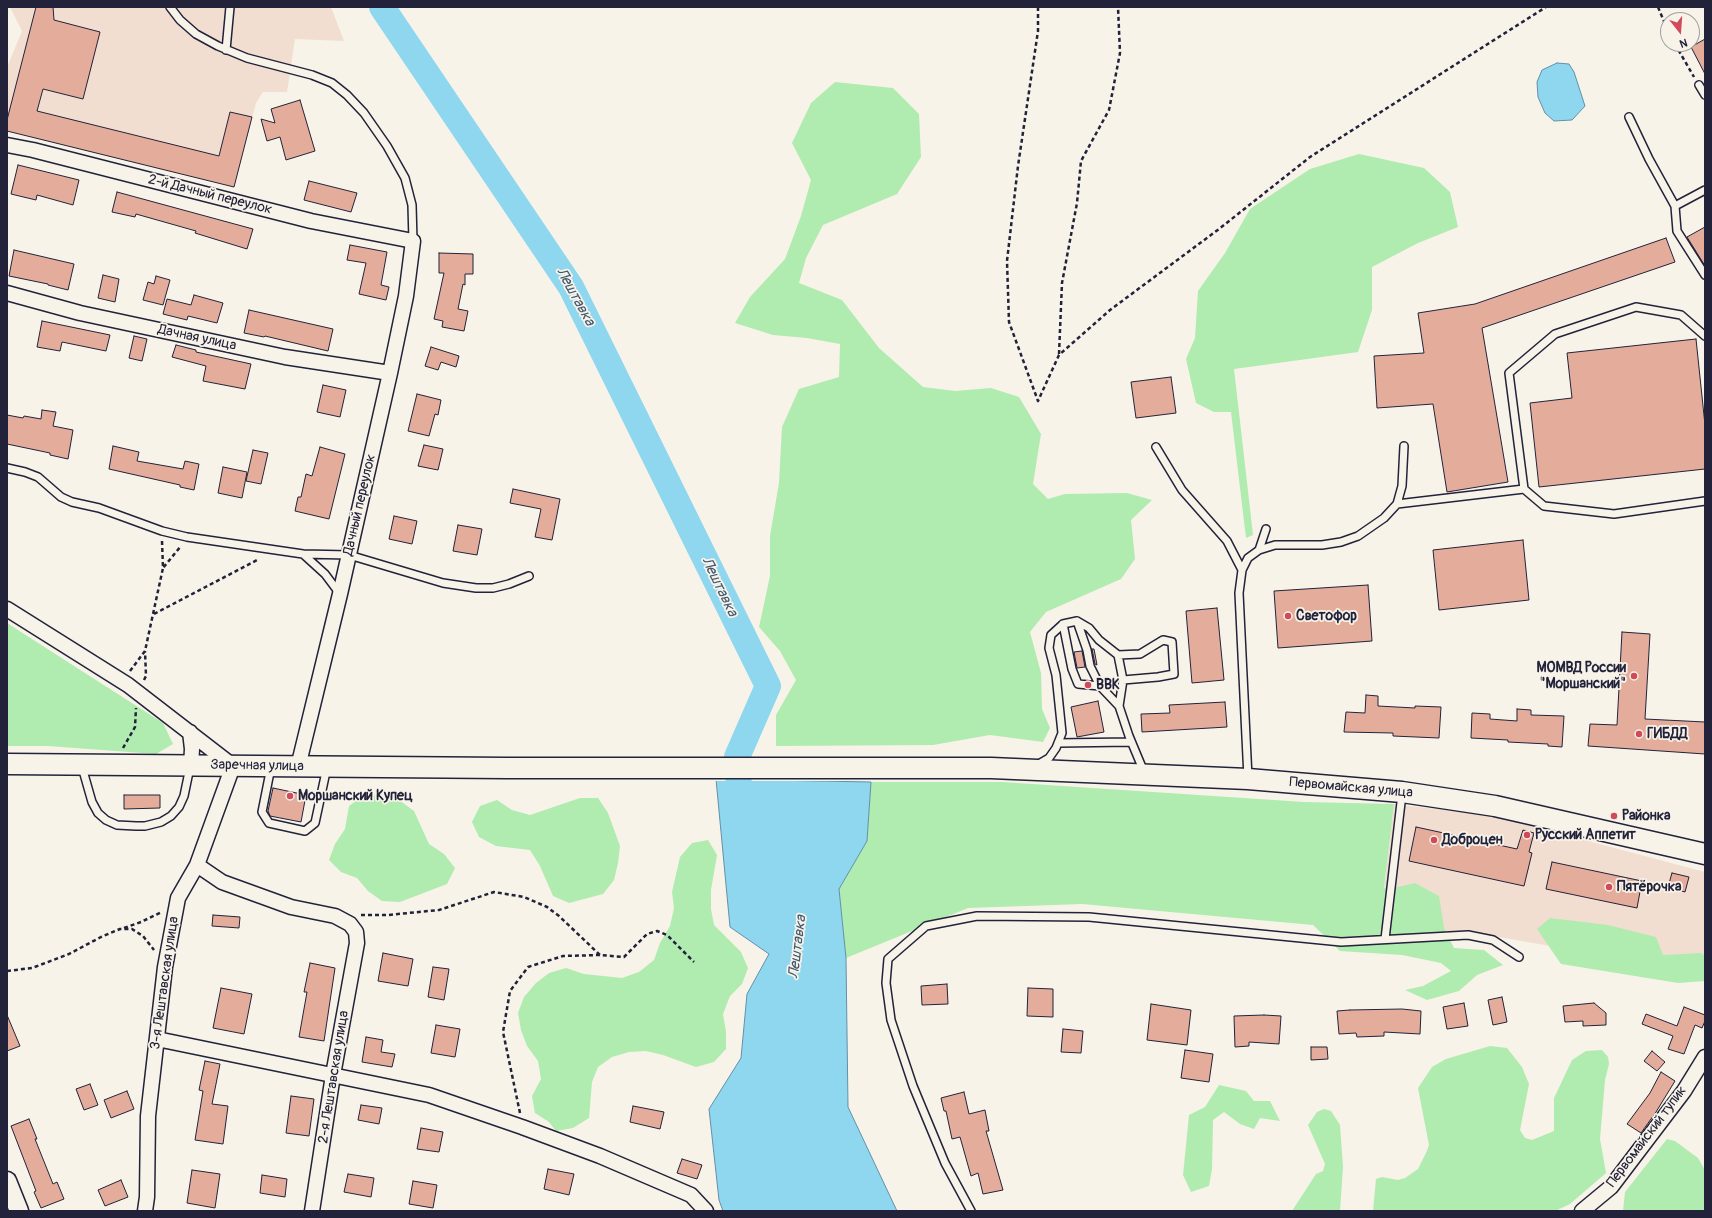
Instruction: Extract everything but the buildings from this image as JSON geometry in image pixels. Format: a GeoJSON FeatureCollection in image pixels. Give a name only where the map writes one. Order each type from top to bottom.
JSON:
{"type":"FeatureCollection","features":[{"type":"Feature","properties":{"kind":"main road"},"geometry":{"type":"LineString","coordinates":[[7,764],[82,765]]}},
{"type":"Feature","properties":{"kind":"main road","name":"Заречная улица"},"geometry":{"type":"LineString","coordinates":[[82,765],[507,768],[991,768]]}},
{"type":"Feature","properties":{"kind":"main road","name":"Первомайская улица"},"geometry":{"type":"LineString","coordinates":[[991,768],[1031,768],[1248,779],[1402,792],[1495,806],[1705,854]]}},
{"type":"Feature","properties":{"kind":"street","name":"2-й Дачный переулок"},"geometry":{"type":"LineString","coordinates":[[7,145],[41,152],[310,221],[414,241]]}},
{"type":"Feature","properties":{"kind":"street","name":"Дачный переулок"},"geometry":{"type":"LineString","coordinates":[[298,767],[340,594],[390,373],[406,296],[414,241]]}},
{"type":"Feature","properties":{"kind":"street","name":"Дачная улица"},"geometry":{"type":"LineString","coordinates":[[7,293],[80,313],[285,357],[390,373]]}},
{"type":"Feature","properties":{"kind":"street"},"geometry":{"type":"LineString","coordinates":[[7,609],[123,681],[233,766]]}},
{"type":"Feature","properties":{"kind":"street"},"geometry":{"type":"LineString","coordinates":[[190,732],[192,749],[191,766]]}},
{"type":"Feature","properties":{"kind":"street","name":"3-я Лештавская улица"},"geometry":{"type":"LineString","coordinates":[[145,1211],[148,1197],[148,1116],[165,967],[178,898],[197,865],[233,766]]}},
{"type":"Feature","properties":{"kind":"street"},"geometry":{"type":"LineString","coordinates":[[197,865],[222,882],[291,907],[334,916]]}},
{"type":"Feature","properties":{"kind":"street","name":"2-я Лештавская улица"},"geometry":{"type":"LineString","coordinates":[[312,1211],[333,1075],[357,943],[356,932],[350,924],[334,916]]}},
{"type":"Feature","properties":{"kind":"street"},"geometry":{"type":"LineString","coordinates":[[157,1039],[429,1095],[600,1156],[691,1194],[706,1211]]}},
{"type":"Feature","properties":{"kind":"street","name":"Первомайский тупик"},"geometry":{"type":"LineString","coordinates":[[1582,1211],[1611,1187],[1684,1091],[1705,1057]]}},
{"type":"Feature","properties":{"kind":"street"},"geometry":{"type":"LineString","coordinates":[[7,1181],[19,1211]]}},
{"type":"Feature","properties":{"kind":"lane"},"geometry":{"type":"LineString","coordinates":[[170,7],[180,20],[196,34],[226,50],[247,58],[312,75],[332,83],[347,95],[364,113],[387,146],[405,178],[412,205],[414,241]]}},
{"type":"Feature","properties":{"kind":"lane"},"geometry":{"type":"LineString","coordinates":[[226,50],[230,7]]}},
{"type":"Feature","properties":{"kind":"lane"},"geometry":{"type":"LineString","coordinates":[[1699,85],[1705,95]]}},
{"type":"Feature","properties":{"kind":"lane"},"geometry":{"type":"LineString","coordinates":[[1629,116],[1649,159],[1675,206],[1677,231],[1705,275]]}},
{"type":"Feature","properties":{"kind":"lane"},"geometry":{"type":"LineString","coordinates":[[1675,206],[1705,190]]}},
{"type":"Feature","properties":{"kind":"lane"},"geometry":{"type":"LineString","coordinates":[[1705,336],[1680,316],[1636,307],[1555,334],[1509,373],[1524,488],[1544,506],[1614,514],[1705,501]]}},
{"type":"Feature","properties":{"kind":"lane"},"geometry":{"type":"LineString","coordinates":[[1248,779],[1238,594],[1242,570],[1248,558],[1258,550],[1275,545],[1322,545],[1341,542],[1358,536],[1384,518],[1398,504],[1402,486],[1404,446]]}},
{"type":"Feature","properties":{"kind":"lane"},"geometry":{"type":"LineString","coordinates":[[1156,447],[1182,490],[1227,542],[1242,570]]}},
{"type":"Feature","properties":{"kind":"lane"},"geometry":{"type":"LineString","coordinates":[[7,468],[38,477],[61,497],[72,502],[99,508],[162,531],[187,537],[303,554],[349,555],[443,583],[476,588],[493,588],[509,584],[529,576]]}},
{"type":"Feature","properties":{"kind":"lane"},"geometry":{"type":"LineString","coordinates":[[1398,504],[1524,488]]}},
{"type":"Feature","properties":{"kind":"lane"},"geometry":{"type":"LineString","coordinates":[[1258,550],[1266,529]]}},
{"type":"Feature","properties":{"kind":"lane"},"geometry":{"type":"LineString","coordinates":[[303,554],[325,574],[340,594]]}},
{"type":"Feature","properties":{"kind":"lane"},"geometry":{"type":"LineString","coordinates":[[1076,621],[1087,650],[1090,666],[1100,686],[1119,706],[1131,742],[1145,774]]}},
{"type":"Feature","properties":{"kind":"lane"},"geometry":{"type":"LineString","coordinates":[[1031,768],[1049,758],[1062,733],[1056,675],[1049,648],[1051,635],[1062,624],[1076,621],[1089,628],[1099,640],[1118,656],[1123,680],[1119,706]]}},
{"type":"Feature","properties":{"kind":"lane"},"geometry":{"type":"LineString","coordinates":[[1062,624],[1072,669],[1078,684],[1100,686]]}},
{"type":"Feature","properties":{"kind":"lane"},"geometry":{"type":"LineString","coordinates":[[1118,656],[1140,654],[1163,640],[1172,642],[1174,674],[1123,680]]}},
{"type":"Feature","properties":{"kind":"lane"},"geometry":{"type":"LineString","coordinates":[[1058,743],[1131,742]]}},
{"type":"Feature","properties":{"kind":"lane"},"geometry":{"type":"LineString","coordinates":[[82,765],[92,802],[98,813],[106,820],[117,825],[136,826],[161,822],[171,816],[179,807],[184,796],[191,766]]}},
{"type":"Feature","properties":{"kind":"lane"},"geometry":{"type":"LineString","coordinates":[[271,766],[262,812],[269,823],[305,831],[315,823],[327,767]]}},
{"type":"Feature","properties":{"kind":"lane"},"geometry":{"type":"LineString","coordinates":[[1385,939],[1402,792]]}},
{"type":"Feature","properties":{"kind":"lane"},"geometry":{"type":"LineString","coordinates":[[970,1211],[939,1149],[913,1086],[891,1020],[886,982],[888,959],[926,926],[976,916],[1089,917],[1341,942],[1468,935],[1493,940],[1519,957]]}},
{"type":"Feature","properties":{"kind":"path"},"geometry":{"type":"LineString","coordinates":[[1038,7],[1038,31],[1018,166],[1007,261],[1009,322],[1038,401],[1060,354],[1062,283],[1077,203],[1081,161],[1109,110],[1120,53],[1118,7]]}},
{"type":"Feature","properties":{"kind":"path"},"geometry":{"type":"LineString","coordinates":[[1060,354],[1110,310],[1310,157],[1546,7]]}},
{"type":"Feature","properties":{"kind":"path"},"geometry":{"type":"LineString","coordinates":[[1680,52],[1699,85]]}},
{"type":"Feature","properties":{"kind":"path"},"geometry":{"type":"LineString","coordinates":[[143,682],[146,676],[145,651],[163,568],[162,531]]}},
{"type":"Feature","properties":{"kind":"path"},"geometry":{"type":"LineString","coordinates":[[163,568],[187,537]]}},
{"type":"Feature","properties":{"kind":"path"},"geometry":{"type":"LineString","coordinates":[[154,614],[276,550]]}},
{"type":"Feature","properties":{"kind":"path"},"geometry":{"type":"LineString","coordinates":[[123,681],[145,651]]}},
{"type":"Feature","properties":{"kind":"path"},"geometry":{"type":"LineString","coordinates":[[122,753],[122,748],[135,727],[137,717],[136,703]]}},
{"type":"Feature","properties":{"kind":"path"},"geometry":{"type":"LineString","coordinates":[[334,916],[388,915],[439,910],[494,892],[524,897],[547,907],[559,916],[600,955]]}},
{"type":"Feature","properties":{"kind":"path"},"geometry":{"type":"LineString","coordinates":[[7,971],[32,968],[69,954],[100,937],[141,922],[165,910],[178,898]]}},
{"type":"Feature","properties":{"kind":"path"},"geometry":{"type":"LineString","coordinates":[[120,929],[132,928],[143,936],[165,967]]}},
{"type":"Feature","properties":{"kind":"path"},"geometry":{"type":"LineString","coordinates":[[522,1127],[503,1032],[510,991],[528,968],[563,956],[600,955],[624,957],[647,934],[657,931],[668,935],[694,962]]}},
{"type":"Feature","properties":{"kind":"shaded area"},"geometry":{"type":"Polygon","coordinates":[[[10,7],[331,7],[344,41],[295,39],[287,92],[263,92],[256,103],[234,187],[7,131],[8,65],[22,31],[10,7]]]}},
{"type":"Feature","properties":{"kind":"shaded area"},"geometry":{"type":"Polygon","coordinates":[[[1394,804],[1494,816],[1705,872],[1705,973],[1470,932],[1379,931],[1394,804]]]}},
{"type":"Feature","properties":{"kind":"green space"},"geometry":{"type":"Polygon","coordinates":[[[835,82],[893,88],[919,114],[921,157],[897,194],[823,225],[806,258],[799,283],[842,300],[879,348],[923,387],[955,391],[991,388],[1019,397],[1041,434],[1033,484],[1048,499],[1065,494],[1127,493],[1152,500],[1131,520],[1135,559],[1121,579],[1046,612],[1030,632],[1041,673],[1042,709],[1050,728],[1043,742],[990,735],[933,745],[776,746],[776,715],[796,680],[780,651],[759,627],[770,576],[770,536],[779,483],[782,427],[799,389],[839,377],[840,344],[807,338],[773,335],[735,323],[750,297],[785,259],[801,216],[811,180],[792,143],[811,103],[835,82]]]}},
{"type":"Feature","properties":{"kind":"green space"},"geometry":{"type":"Polygon","coordinates":[[[1359,154],[1424,168],[1450,192],[1458,227],[1418,243],[1372,267],[1372,310],[1358,352],[1234,369],[1253,535],[1246,538],[1231,412],[1214,412],[1196,403],[1186,359],[1195,338],[1198,291],[1225,253],[1250,209],[1310,169],[1359,154]]]}},
{"type":"Feature","properties":{"kind":"green space"},"geometry":{"type":"Polygon","coordinates":[[[7,623],[163,723],[173,744],[156,754],[48,746],[7,746],[7,623]]]}},
{"type":"Feature","properties":{"kind":"green space"},"geometry":{"type":"Polygon","coordinates":[[[871,782],[1002,782],[1304,802],[1394,804],[1384,888],[1389,889],[1415,883],[1439,896],[1444,928],[1454,948],[1484,950],[1503,965],[1477,975],[1459,991],[1427,1000],[1405,990],[1423,986],[1451,971],[1441,963],[1402,955],[1340,951],[1313,925],[1082,904],[968,908],[846,958],[839,889],[867,841],[871,782]]]}},
{"type":"Feature","properties":{"kind":"green space"},"geometry":{"type":"Polygon","coordinates":[[[381,794],[399,800],[414,811],[429,844],[444,854],[455,868],[447,884],[400,902],[382,901],[368,891],[357,878],[341,872],[329,860],[335,844],[345,829],[349,806],[363,796],[381,794]]]}},
{"type":"Feature","properties":{"kind":"green space"},"geometry":{"type":"Polygon","coordinates":[[[580,798],[598,798],[608,813],[620,846],[614,880],[603,894],[569,903],[553,896],[540,866],[530,850],[496,846],[479,837],[472,822],[480,806],[497,800],[512,810],[530,815],[580,798]]]}},
{"type":"Feature","properties":{"kind":"green space"},"geometry":{"type":"Polygon","coordinates":[[[708,840],[717,855],[711,890],[711,909],[714,925],[741,952],[748,968],[742,984],[730,996],[723,1014],[726,1032],[726,1049],[714,1062],[696,1067],[663,1055],[646,1051],[629,1052],[612,1057],[598,1067],[592,1082],[589,1118],[573,1128],[556,1131],[549,1122],[535,1113],[532,1096],[541,1079],[538,1061],[527,1046],[521,1030],[518,1013],[524,997],[536,983],[549,973],[566,968],[584,974],[622,978],[639,972],[654,960],[660,943],[670,926],[674,908],[672,892],[680,857],[692,843],[708,840]]]}},
{"type":"Feature","properties":{"kind":"green space"},"geometry":{"type":"Polygon","coordinates":[[[1550,918],[1608,925],[1656,937],[1663,955],[1701,953],[1705,956],[1705,981],[1678,983],[1561,964],[1537,929],[1550,918]]]}},
{"type":"Feature","properties":{"kind":"green space"},"geometry":{"type":"Polygon","coordinates":[[[1490,1046],[1507,1048],[1522,1067],[1529,1084],[1520,1130],[1525,1138],[1532,1140],[1554,1131],[1554,1098],[1572,1060],[1586,1051],[1602,1050],[1608,1057],[1609,1064],[1605,1080],[1600,1139],[1606,1173],[1570,1204],[1555,1211],[1373,1211],[1376,1179],[1382,1177],[1398,1180],[1405,1178],[1418,1169],[1426,1153],[1429,1145],[1418,1088],[1432,1067],[1446,1059],[1490,1046]]]}},
{"type":"Feature","properties":{"kind":"green space"},"geometry":{"type":"Polygon","coordinates":[[[1219,1085],[1246,1091],[1254,1101],[1270,1101],[1280,1121],[1260,1118],[1254,1129],[1240,1124],[1224,1112],[1213,1120],[1212,1169],[1209,1186],[1191,1192],[1183,1175],[1189,1115],[1205,1107],[1219,1085]]]}},
{"type":"Feature","properties":{"kind":"green space"},"geometry":{"type":"Polygon","coordinates":[[[1324,1109],[1331,1111],[1340,1125],[1343,1167],[1340,1211],[1292,1211],[1316,1174],[1323,1171],[1325,1164],[1308,1125],[1317,1112],[1324,1109]]]}},
{"type":"Feature","properties":{"kind":"green space"},"geometry":{"type":"Polygon","coordinates":[[[1667,1139],[1675,1141],[1698,1158],[1705,1170],[1705,1211],[1623,1211],[1625,1192],[1667,1139]]]}},
{"type":"Feature","properties":{"kind":"water"},"geometry":{"type":"Polygon","coordinates":[[[1557,63],[1569,64],[1574,72],[1585,106],[1572,120],[1554,121],[1545,113],[1538,97],[1537,82],[1542,70],[1557,63]]]}},
{"type":"Feature","properties":{"kind":"water"},"geometry":{"type":"Polygon","coordinates":[[[716,779],[871,782],[867,841],[839,889],[846,958],[848,1107],[897,1211],[723,1211],[719,1200],[709,1109],[741,1058],[747,994],[769,954],[730,927],[716,779]]]}},
{"type":"Feature","properties":{"kind":"pier"},"geometry":{"type":"Polygon","coordinates":[[[716,777],[871,780],[873,781],[714,781],[716,777]]]}},
{"type":"Feature","properties":{"kind":"waterway","name":"Лештавка"},"geometry":{"type":"LineString","coordinates":[[382,7],[571,287],[768,686],[737,757],[741,815]]}},
{"type":"Feature","properties":{"kind":"place","name":"Светофор"},"geometry":{"type":"Point","coordinates":[1288,616]}},
{"type":"Feature","properties":{"kind":"place","name":"МОМВД России \"Моршанский\""},"geometry":{"type":"Point","coordinates":[1634,676]}},
{"type":"Feature","properties":{"kind":"place","name":"ВВК"},"geometry":{"type":"Point","coordinates":[1088,685]}},
{"type":"Feature","properties":{"kind":"place","name":"ГИБДД"},"geometry":{"type":"Point","coordinates":[1639,734]}},
{"type":"Feature","properties":{"kind":"place","name":"Моршанский Купец"},"geometry":{"type":"Point","coordinates":[290,796]}},
{"type":"Feature","properties":{"kind":"place","name":"Районка"},"geometry":{"type":"Point","coordinates":[1614,816]}},
{"type":"Feature","properties":{"kind":"place","name":"Русский Аппетит"},"geometry":{"type":"Point","coordinates":[1527,835]}},
{"type":"Feature","properties":{"kind":"place","name":"Доброцен"},"geometry":{"type":"Point","coordinates":[1434,840]}},
{"type":"Feature","properties":{"kind":"place","name":"Пятёрочка"},"geometry":{"type":"Point","coordinates":[1609,887]}}]}
